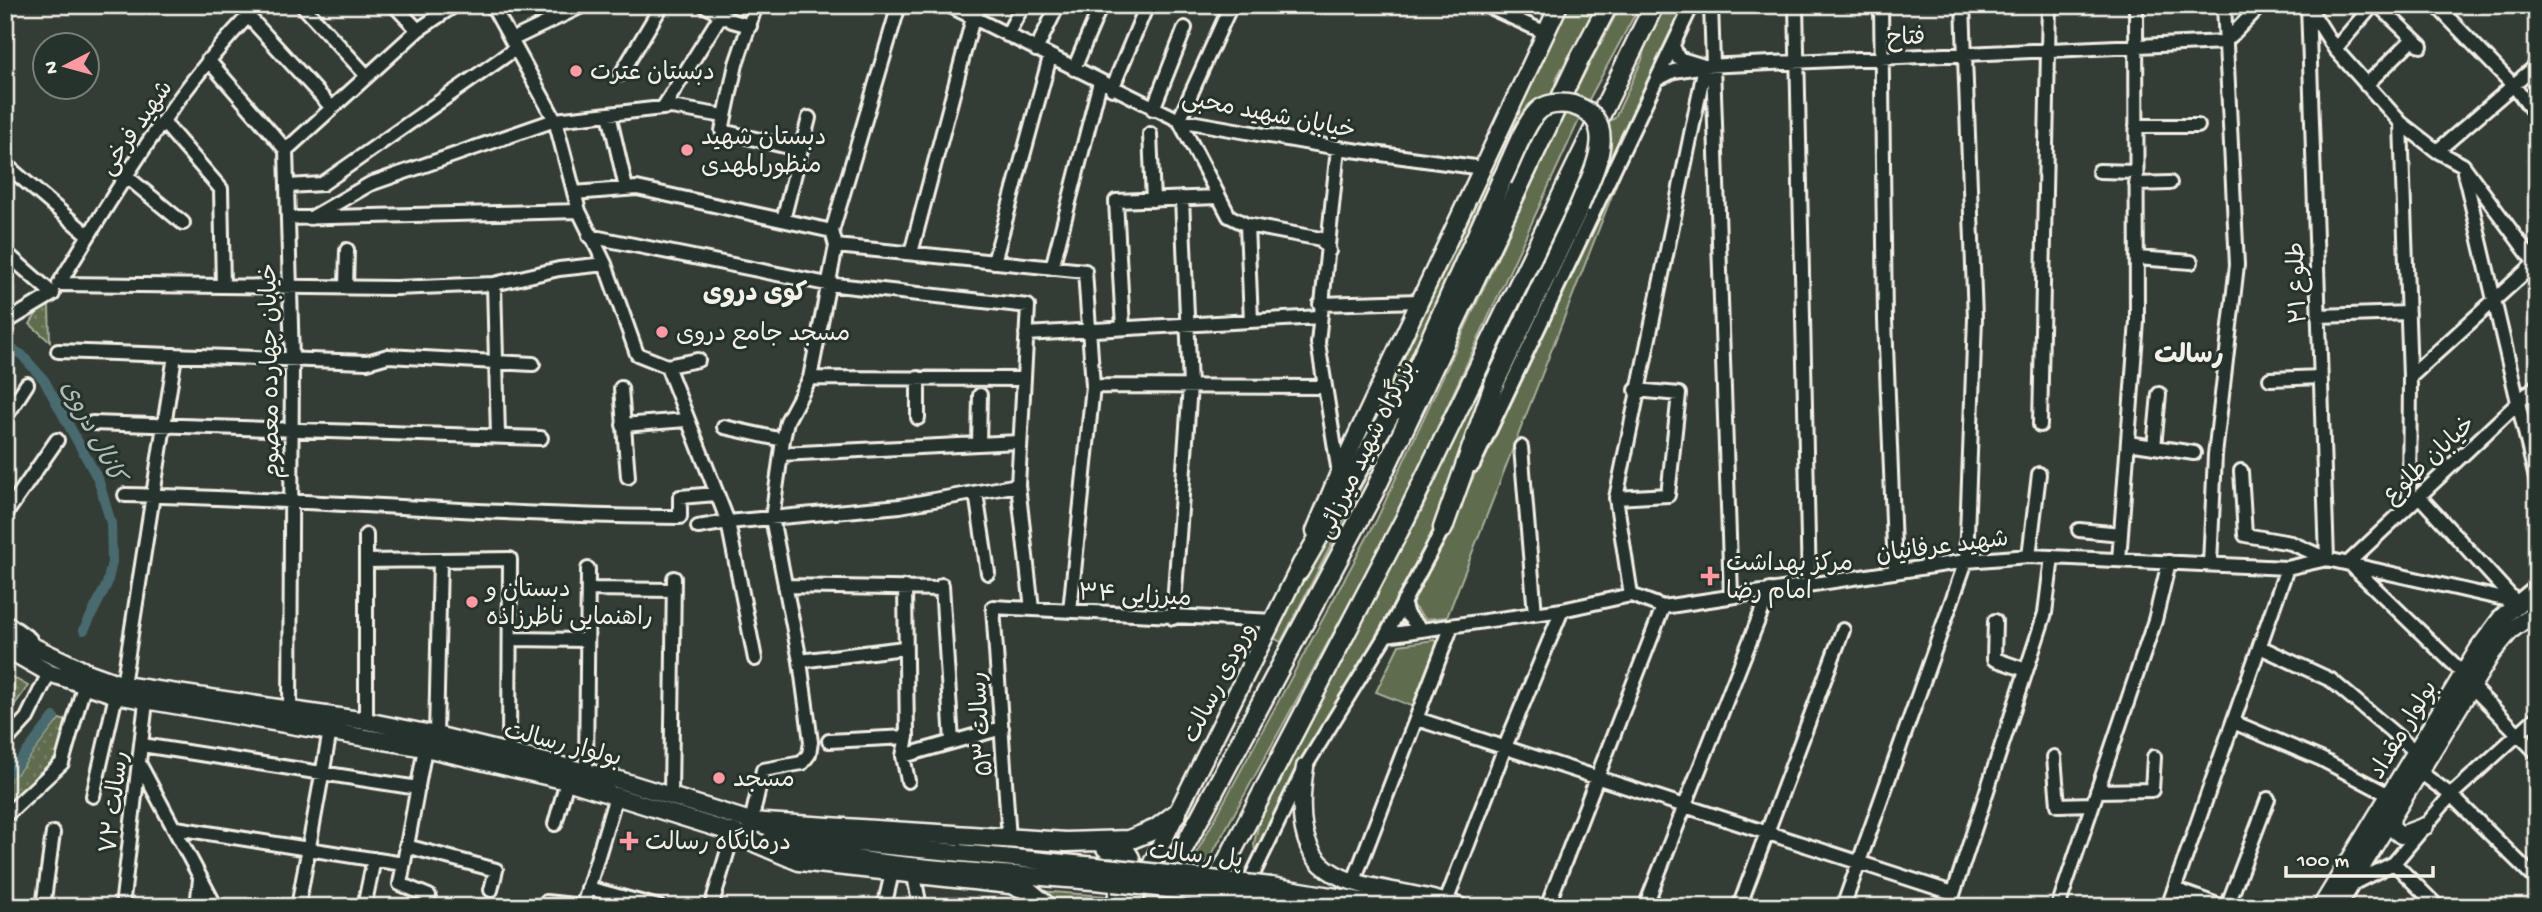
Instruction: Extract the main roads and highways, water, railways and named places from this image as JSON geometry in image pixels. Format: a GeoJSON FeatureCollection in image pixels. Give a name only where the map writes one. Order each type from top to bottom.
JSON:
{"type":"FeatureCollection","features":[{"type":"Feature","properties":{"kind":"highway","name":"بزرگراه شهید میرزائی"},"geometry":{"type":"LineString","coordinates":[[1152,907],[1375,490],[1576,66],[1608,5]]}},
{"type":"Feature","properties":{"kind":"highway"},"geometry":{"type":"LineString","coordinates":[[1203,907],[1405,519],[1654,5]]}},
{"type":"Feature","properties":{"kind":"highway"},"geometry":{"type":"LineString","coordinates":[[1375,490],[1416,371],[1502,179],[1535,113],[1554,104],[1575,106],[1596,122],[1602,146],[1580,207],[1496,382],[1444,528]]}},
{"type":"Feature","properties":{"kind":"highway"},"geometry":{"type":"LineString","coordinates":[[1299,571],[1416,371]]}},
{"type":"Feature","properties":{"kind":"highway"},"geometry":{"type":"LineString","coordinates":[[751,821],[1066,842],[1129,840],[1156,829],[1177,813]]}},
{"type":"Feature","properties":{"kind":"highway"},"geometry":{"type":"LineString","coordinates":[[733,833],[799,860],[914,876],[1010,884],[1026,889],[1048,907]]}},
{"type":"Feature","properties":{"kind":"highway"},"geometry":{"type":"LineString","coordinates":[[1066,842],[1081,847],[1122,850],[1128,853],[1131,861],[1114,907]]}},
{"type":"Feature","properties":{"kind":"main road","name":"ورودی رسالت"},"geometry":{"type":"LineString","coordinates":[[1130,907],[1299,571],[1339,473],[1559,5]]}},
{"type":"Feature","properties":{"kind":"main road","name":"بولوار مقداد"},"geometry":{"type":"LineString","coordinates":[[2337,907],[2420,772],[2502,617],[2537,588]]}},
{"type":"Feature","properties":{"kind":"main road","name":"بولوار مقداد"},"geometry":{"type":"LineString","coordinates":[[2321,907],[2415,751],[2467,680],[2498,645],[2534,617]]}},
{"type":"Feature","properties":{"kind":"main road","name":"بولوار رسالت"},"geometry":{"type":"LineString","coordinates":[[5,633],[146,702],[330,731],[509,752],[586,771],[804,838],[1114,876]]}},
{"type":"Feature","properties":{"kind":"main road","name":"بولوار رسالت"},"geometry":{"type":"LineString","coordinates":[[5,648],[49,673],[85,686],[366,721],[733,833],[802,851],[878,861],[1114,876]]}},
{"type":"Feature","properties":{"kind":"main road"},"geometry":{"type":"LineString","coordinates":[[1305,767],[1301,809],[1311,852],[1321,867],[1353,883],[1454,904]]}},
{"type":"Feature","properties":{"kind":"main road"},"geometry":{"type":"LineString","coordinates":[[2392,815],[2391,827],[2401,835],[2425,826]]}},
{"type":"Feature","properties":{"kind":"main road","name":"پل رسالت"},"geometry":{"type":"LineString","coordinates":[[1114,876],[1268,893]]}},
{"type":"Feature","properties":{"kind":"main road"},"geometry":{"type":"LineString","coordinates":[[1268,893],[1307,907]]}},
{"type":"Feature","properties":{"kind":"main road"},"geometry":{"type":"LineString","coordinates":[[1268,893],[1396,907]]}},
{"type":"Feature","properties":{"kind":"waterway","name":"کانال دروی"},"geometry":{"type":"LineString","coordinates":[[5,345],[22,355],[44,380],[98,479],[111,523],[112,562],[107,584],[84,630]]}},
{"type":"Feature","properties":{"kind":"waterway"},"geometry":{"type":"LineString","coordinates":[[5,776],[13,770],[54,717]]}},
{"type":"Feature","properties":{"kind":"place","name":"دبستان عترت"},"geometry":{"type":"Point","coordinates":[576,71]}},
{"type":"Feature","properties":{"kind":"place","name":"دبستان شهید منظورالمهدی"},"geometry":{"type":"Point","coordinates":[687,150]}},
{"type":"Feature","properties":{"kind":"place","name":"مسجد جامع دروی"},"geometry":{"type":"Point","coordinates":[662,332]}},
{"type":"Feature","properties":{"kind":"place","name":"مرکز بهداشت امام رضا"},"geometry":{"type":"Point","coordinates":[1710,576]}},
{"type":"Feature","properties":{"kind":"place","name":"دبستان و راهنمایی ناظرزاذه"},"geometry":{"type":"Point","coordinates":[472,602]}},
{"type":"Feature","properties":{"kind":"place","name":"مسجد"},"geometry":{"type":"Point","coordinates":[719,778]}},
{"type":"Feature","properties":{"kind":"place","name":"درمانگاه رسالت"},"geometry":{"type":"Point","coordinates":[629,841]}},
{"type":"Feature","properties":{"kind":"district","name":"کوی دروی"},"geometry":{"type":"Point","coordinates":[755,291]}},
{"type":"Feature","properties":{"kind":"district","name":"رسالت"},"geometry":{"type":"Point","coordinates":[2189,353]}}]}
